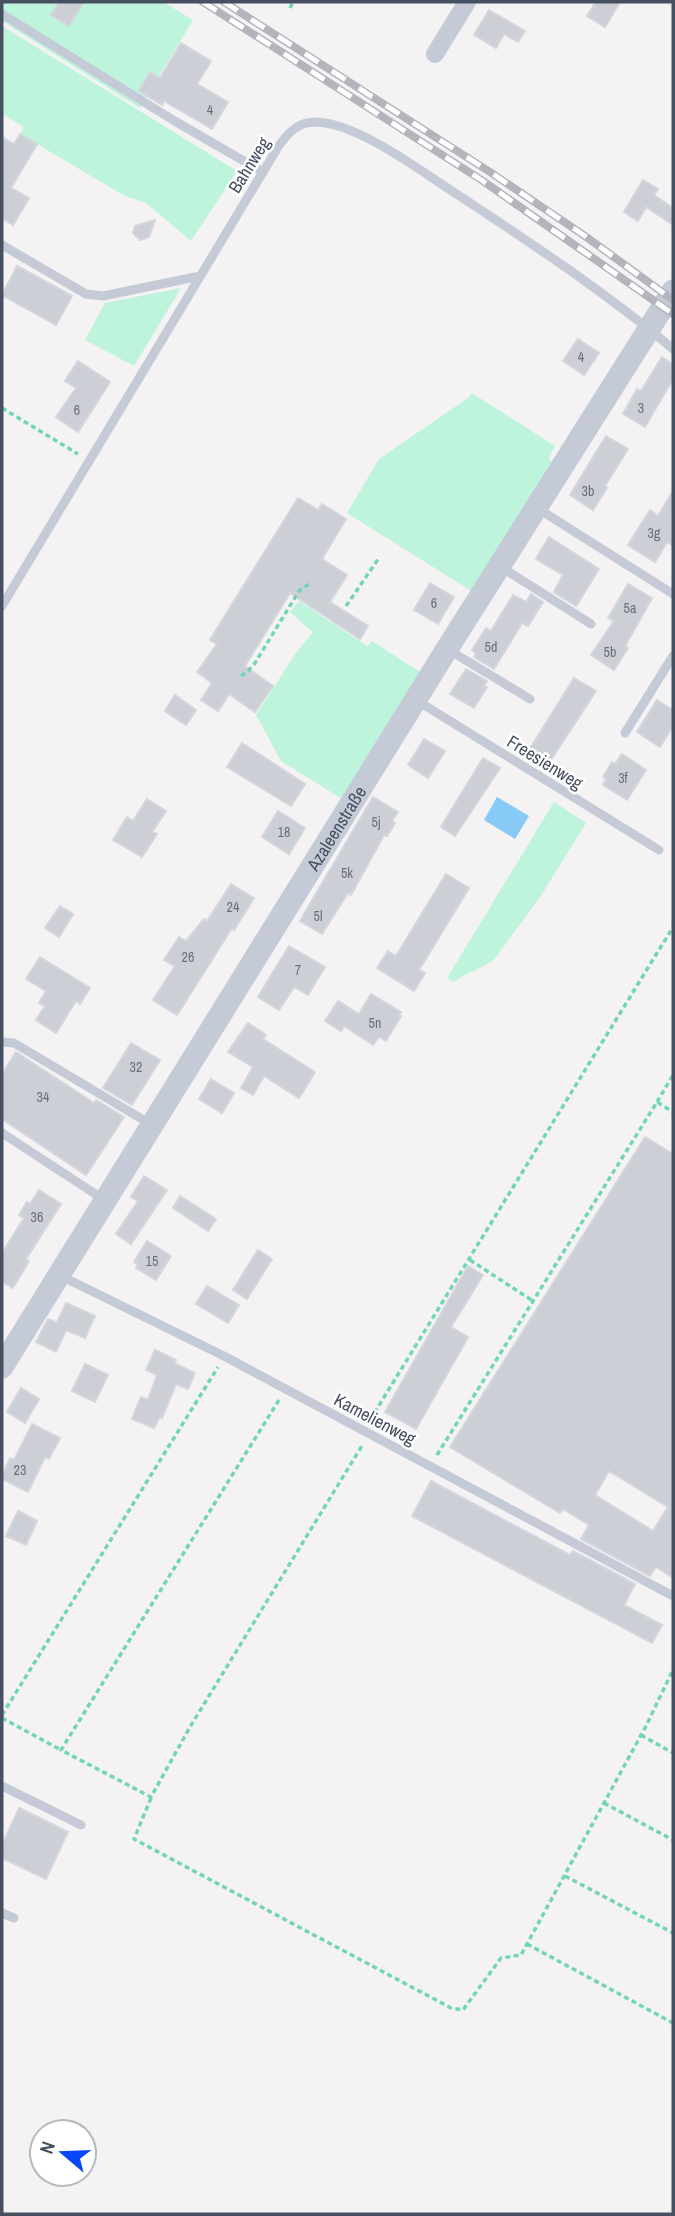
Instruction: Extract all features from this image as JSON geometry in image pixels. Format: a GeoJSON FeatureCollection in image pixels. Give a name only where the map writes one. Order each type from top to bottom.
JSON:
{"type":"FeatureCollection","features":[{"type":"Feature","properties":{"kind":"street"},"geometry":{"type":"LineString","coordinates":[[435,54],[467,2]]}},
{"type":"Feature","properties":{"kind":"street","name":"Azaleenstraße"},"geometry":{"type":"LineString","coordinates":[[2,1367],[447,649],[673,291]]}},
{"type":"Feature","properties":{"kind":"lane"},"geometry":{"type":"LineString","coordinates":[[2,14],[173,121],[262,172]]}},
{"type":"Feature","properties":{"kind":"lane","name":"Bahnweg"},"geometry":{"type":"LineString","coordinates":[[2,606],[262,172],[285,138],[293,129],[303,124],[318,122],[366,138],[479,209],[650,329],[673,349]]}},
{"type":"Feature","properties":{"kind":"lane"},"geometry":{"type":"LineString","coordinates":[[2,245],[86,294],[103,296],[200,276]]}},
{"type":"Feature","properties":{"kind":"lane"},"geometry":{"type":"LineString","coordinates":[[537,508],[673,594]]}},
{"type":"Feature","properties":{"kind":"lane"},"geometry":{"type":"LineString","coordinates":[[500,566],[591,624]]}},
{"type":"Feature","properties":{"kind":"lane"},"geometry":{"type":"LineString","coordinates":[[447,649],[530,699]]}},
{"type":"Feature","properties":{"kind":"lane"},"geometry":{"type":"LineString","coordinates":[[625,733],[673,656]]}},
{"type":"Feature","properties":{"kind":"lane","name":"Freesienweg"},"geometry":{"type":"LineString","coordinates":[[416,700],[659,850]]}},
{"type":"Feature","properties":{"kind":"lane"},"geometry":{"type":"LineString","coordinates":[[2,1042],[14,1043],[152,1125]]}},
{"type":"Feature","properties":{"kind":"lane"},"geometry":{"type":"LineString","coordinates":[[2,1133],[105,1200]]}},
{"type":"Feature","properties":{"kind":"lane","name":"Kamelienweg"},"geometry":{"type":"LineString","coordinates":[[59,1275],[224,1356],[673,1596]]}},
{"type":"Feature","properties":{"kind":"lane"},"geometry":{"type":"LineString","coordinates":[[2,1786],[81,1825]]}},
{"type":"Feature","properties":{"kind":"lane"},"geometry":{"type":"LineString","coordinates":[[2,1913],[14,1918]]}},
{"type":"Feature","properties":{"kind":"path"},"geometry":{"type":"LineString","coordinates":[[289,8],[293,2]]}},
{"type":"Feature","properties":{"kind":"path"},"geometry":{"type":"LineString","coordinates":[[2,408],[89,461]]}},
{"type":"Feature","properties":{"kind":"path"},"geometry":{"type":"LineString","coordinates":[[346,606],[379,558]]}},
{"type":"Feature","properties":{"kind":"path"},"geometry":{"type":"LineString","coordinates":[[240,676],[255,663],[299,591],[309,583]]}},
{"type":"Feature","properties":{"kind":"path"},"geometry":{"type":"LineString","coordinates":[[673,927],[190,1727],[152,1797],[134,1839],[451,2008],[463,2010],[501,1958],[522,1955],[641,1735],[673,1670]]}},
{"type":"Feature","properties":{"kind":"path"},"geometry":{"type":"LineString","coordinates":[[430,1466],[673,1075]]}},
{"type":"Feature","properties":{"kind":"path"},"geometry":{"type":"LineString","coordinates":[[657,1102],[673,1112]]}},
{"type":"Feature","properties":{"kind":"path"},"geometry":{"type":"LineString","coordinates":[[470,1260],[533,1301]]}},
{"type":"Feature","properties":{"kind":"path"},"geometry":{"type":"LineString","coordinates":[[152,1797],[2,1716],[224,1356]]}},
{"type":"Feature","properties":{"kind":"path"},"geometry":{"type":"LineString","coordinates":[[61,1750],[286,1389]]}},
{"type":"Feature","properties":{"kind":"path"},"geometry":{"type":"LineString","coordinates":[[641,1735],[673,1753]]}},
{"type":"Feature","properties":{"kind":"path"},"geometry":{"type":"LineString","coordinates":[[604,1803],[673,1840]]}},
{"type":"Feature","properties":{"kind":"path"},"geometry":{"type":"LineString","coordinates":[[565,1876],[673,1933]]}},
{"type":"Feature","properties":{"kind":"path"},"geometry":{"type":"LineString","coordinates":[[527,1944],[673,2023]]}},
{"type":"Feature","properties":{"kind":"green space"},"geometry":{"type":"Polygon","coordinates":[[[2,2],[163,2],[193,20],[140,108],[2,21],[2,2]]]}},
{"type":"Feature","properties":{"kind":"green space"},"geometry":{"type":"Polygon","coordinates":[[[2,26],[237,171],[191,241],[146,203],[125,196],[20,134],[24,127],[2,114],[2,26]]]}},
{"type":"Feature","properties":{"kind":"green space"},"geometry":{"type":"Polygon","coordinates":[[[181,288],[134,366],[85,340],[105,303],[181,288]]]}},
{"type":"Feature","properties":{"kind":"green space"},"geometry":{"type":"Polygon","coordinates":[[[472,393],[555,446],[549,457],[552,463],[473,592],[347,513],[379,459],[472,393]]]}},
{"type":"Feature","properties":{"kind":"green space"},"geometry":{"type":"Polygon","coordinates":[[[299,601],[367,646],[372,641],[423,674],[344,800],[281,761],[256,715],[296,653],[313,632],[290,612],[299,601]]]}},
{"type":"Feature","properties":{"kind":"green space"},"geometry":{"type":"Polygon","coordinates":[[[554,802],[586,823],[542,894],[494,960],[454,982],[447,978],[554,802]]]}},
{"type":"Feature","properties":{"kind":"water"},"geometry":{"type":"Polygon","coordinates":[[[497,797],[529,816],[515,839],[484,820],[497,797]]]}},
{"type":"Feature","properties":{"kind":"building"},"geometry":{"type":"Polygon","coordinates":[[[59,2],[84,2],[69,26],[51,15],[59,2]]]}},
{"type":"Feature","properties":{"kind":"building"},"geometry":{"type":"Polygon","coordinates":[[[596,2],[620,2],[605,27],[587,16],[596,2]]]}},
{"type":"Feature","properties":{"kind":"building"},"geometry":{"type":"Polygon","coordinates":[[[489,10],[525,31],[518,42],[504,34],[496,48],[474,35],[489,10]]]}},
{"type":"Feature","properties":{"kind":"building"},"geometry":{"type":"Polygon","coordinates":[[[181,43],[211,61],[197,84],[228,102],[212,129],[164,101],[162,105],[139,91],[150,72],[160,78],[181,43]]]}},
{"type":"Feature","properties":{"kind":"building"},"geometry":{"type":"Polygon","coordinates":[[[20,134],[37,144],[11,188],[29,198],[13,225],[2,218],[2,137],[14,144],[20,134]]]}},
{"type":"Feature","properties":{"kind":"building"},"geometry":{"type":"Polygon","coordinates":[[[643,180],[658,189],[654,195],[673,208],[673,225],[646,207],[638,221],[624,212],[643,180]]]}},
{"type":"Feature","properties":{"kind":"building"},"geometry":{"type":"Polygon","coordinates":[[[155,220],[149,237],[140,240],[133,233],[135,226],[155,220]]]}},
{"type":"Feature","properties":{"kind":"building"},"geometry":{"type":"Polygon","coordinates":[[[17,266],[72,296],[56,325],[2,295],[17,266]]]}},
{"type":"Feature","properties":{"kind":"building"},"geometry":{"type":"Polygon","coordinates":[[[578,339],[599,353],[584,375],[563,361],[578,339]]]}},
{"type":"Feature","properties":{"kind":"building"},"geometry":{"type":"Polygon","coordinates":[[[662,357],[673,365],[673,379],[645,427],[623,414],[637,389],[641,391],[662,357]]]}},
{"type":"Feature","properties":{"kind":"building"},"geometry":{"type":"Polygon","coordinates":[[[78,361],[110,382],[78,432],[56,417],[76,388],[65,381],[78,361]]]}},
{"type":"Feature","properties":{"kind":"building"},"geometry":{"type":"Polygon","coordinates":[[[606,436],[628,449],[593,510],[570,495],[606,436]]]}},
{"type":"Feature","properties":{"kind":"building"},"geometry":{"type":"Polygon","coordinates":[[[673,491],[673,546],[667,542],[655,562],[628,545],[650,510],[658,516],[673,491]]]}},
{"type":"Feature","properties":{"kind":"building"},"geometry":{"type":"Polygon","coordinates":[[[298,498],[318,510],[322,504],[346,519],[322,559],[347,575],[330,602],[368,626],[360,639],[290,593],[245,666],[273,686],[255,712],[229,694],[218,711],[201,700],[212,683],[197,672],[217,644],[210,640],[298,498]]]}},
{"type":"Feature","properties":{"kind":"building"},"geometry":{"type":"Polygon","coordinates":[[[549,537],[599,569],[576,606],[554,592],[563,575],[536,559],[549,537]]]}},
{"type":"Feature","properties":{"kind":"building"},"geometry":{"type":"Polygon","coordinates":[[[430,583],[454,597],[438,624],[414,610],[430,583]]]}},
{"type":"Feature","properties":{"kind":"building"},"geometry":{"type":"Polygon","coordinates":[[[628,584],[652,598],[625,646],[628,648],[614,670],[591,655],[614,621],[608,618],[628,584]]]}},
{"type":"Feature","properties":{"kind":"building"},"geometry":{"type":"Polygon","coordinates":[[[531,594],[543,602],[528,626],[522,623],[494,669],[474,657],[476,653],[472,650],[486,628],[491,631],[513,595],[526,602],[531,594]]]}},
{"type":"Feature","properties":{"kind":"building"},"geometry":{"type":"Polygon","coordinates":[[[466,669],[487,681],[484,686],[487,687],[474,708],[450,694],[466,669]]]}},
{"type":"Feature","properties":{"kind":"building"},"geometry":{"type":"Polygon","coordinates":[[[574,678],[596,691],[548,764],[528,752],[574,678]]]}},
{"type":"Feature","properties":{"kind":"building"},"geometry":{"type":"Polygon","coordinates":[[[175,695],[196,710],[186,725],[165,711],[175,695]]]}},
{"type":"Feature","properties":{"kind":"building"},"geometry":{"type":"Polygon","coordinates":[[[657,700],[673,710],[673,726],[660,747],[637,732],[657,700]]]}},
{"type":"Feature","properties":{"kind":"building"},"geometry":{"type":"Polygon","coordinates":[[[424,739],[445,751],[428,778],[408,765],[424,739]]]}},
{"type":"Feature","properties":{"kind":"building"},"geometry":{"type":"Polygon","coordinates":[[[242,743],[305,784],[291,806],[227,767],[242,743]]]}},
{"type":"Feature","properties":{"kind":"building"},"geometry":{"type":"Polygon","coordinates":[[[622,754],[646,770],[627,800],[603,785],[606,779],[603,777],[612,762],[615,764],[622,754]]]}},
{"type":"Feature","properties":{"kind":"building"},"geometry":{"type":"Polygon","coordinates":[[[483,758],[500,768],[455,836],[441,827],[483,758]]]}},
{"type":"Feature","properties":{"kind":"building"},"geometry":{"type":"Polygon","coordinates":[[[373,797],[398,812],[392,821],[395,823],[387,836],[384,835],[351,895],[348,893],[322,934],[300,921],[373,797]]]}},
{"type":"Feature","properties":{"kind":"building"},"geometry":{"type":"Polygon","coordinates":[[[147,799],[166,811],[152,832],[157,834],[142,857],[113,840],[127,817],[133,821],[147,799]]]}},
{"type":"Feature","properties":{"kind":"building"},"geometry":{"type":"Polygon","coordinates":[[[278,811],[305,828],[289,854],[262,837],[278,811]]]}},
{"type":"Feature","properties":{"kind":"building"},"geometry":{"type":"Polygon","coordinates":[[[446,874],[469,888],[419,970],[425,973],[414,991],[377,968],[388,951],[396,956],[446,874]]]}},
{"type":"Feature","properties":{"kind":"building"},"geometry":{"type":"Polygon","coordinates":[[[231,884],[254,898],[177,1015],[153,1000],[175,966],[164,960],[179,937],[186,941],[204,919],[207,921],[231,884]]]}},
{"type":"Feature","properties":{"kind":"building"},"geometry":{"type":"Polygon","coordinates":[[[60,906],[73,914],[59,937],[45,928],[60,906]]]}},
{"type":"Feature","properties":{"kind":"building"},"geometry":{"type":"Polygon","coordinates":[[[289,946],[325,967],[308,995],[294,987],[279,1010],[258,997],[289,946]]]}},
{"type":"Feature","properties":{"kind":"building"},"geometry":{"type":"Polygon","coordinates":[[[40,957],[90,988],[80,1004],[76,1001],[56,1033],[36,1020],[45,1006],[39,1003],[46,991],[26,979],[40,957]]]}},
{"type":"Feature","properties":{"kind":"building"},"geometry":{"type":"Polygon","coordinates":[[[371,994],[401,1012],[386,1041],[379,1037],[373,1045],[344,1026],[341,1031],[325,1021],[338,1001],[359,1014],[371,994]]]}},
{"type":"Feature","properties":{"kind":"building"},"geometry":{"type":"Polygon","coordinates":[[[248,1023],[266,1035],[263,1039],[315,1072],[299,1098],[264,1076],[253,1095],[241,1088],[253,1067],[228,1052],[248,1023]]]}},
{"type":"Feature","properties":{"kind":"building"},"geometry":{"type":"Polygon","coordinates":[[[131,1043],[160,1060],[132,1105],[103,1088],[131,1043]]]}},
{"type":"Feature","properties":{"kind":"building"},"geometry":{"type":"Polygon","coordinates":[[[16,1052],[94,1103],[96,1100],[124,1117],[86,1175],[2,1119],[2,1074],[16,1052]]]}},
{"type":"Feature","properties":{"kind":"building"},"geometry":{"type":"Polygon","coordinates":[[[211,1079],[234,1093],[222,1113],[199,1099],[211,1079]]]}},
{"type":"Feature","properties":{"kind":"building"},"geometry":{"type":"Polygon","coordinates":[[[645,1137],[673,1154],[673,1578],[656,1567],[650,1576],[581,1539],[589,1525],[563,1509],[560,1513],[450,1447],[645,1137]],[[609,1471],[595,1495],[653,1531],[668,1507],[609,1471]]]}},
{"type":"Feature","properties":{"kind":"building"},"geometry":{"type":"Polygon","coordinates":[[[144,1176],[167,1190],[131,1244],[116,1234],[138,1201],[131,1197],[144,1176]]]}},
{"type":"Feature","properties":{"kind":"building"},"geometry":{"type":"Polygon","coordinates":[[[39,1190],[61,1204],[26,1259],[29,1261],[13,1288],[2,1282],[2,1253],[24,1218],[19,1215],[39,1190]]]}},
{"type":"Feature","properties":{"kind":"building"},"geometry":{"type":"Polygon","coordinates":[[[180,1196],[216,1219],[208,1231],[173,1208],[180,1196]]]}},
{"type":"Feature","properties":{"kind":"building"},"geometry":{"type":"Polygon","coordinates":[[[147,1241],[171,1256],[156,1280],[136,1268],[138,1265],[134,1262],[147,1241]]]}},
{"type":"Feature","properties":{"kind":"building"},"geometry":{"type":"Polygon","coordinates":[[[258,1250],[272,1259],[247,1299],[233,1290],[258,1250]]]}},
{"type":"Feature","properties":{"kind":"building"},"geometry":{"type":"Polygon","coordinates":[[[468,1266],[483,1275],[451,1327],[468,1337],[416,1429],[385,1412],[468,1266]]]}},
{"type":"Feature","properties":{"kind":"building"},"geometry":{"type":"Polygon","coordinates":[[[207,1286],[239,1305],[228,1323],[196,1304],[207,1286]]]}},
{"type":"Feature","properties":{"kind":"building"},"geometry":{"type":"Polygon","coordinates":[[[66,1303],[95,1316],[85,1338],[66,1330],[56,1352],[36,1342],[48,1319],[57,1323],[66,1303]]]}},
{"type":"Feature","properties":{"kind":"building"},"geometry":{"type":"Polygon","coordinates":[[[155,1350],[195,1373],[188,1389],[176,1384],[162,1418],[160,1417],[154,1428],[132,1419],[141,1397],[148,1400],[157,1375],[146,1370],[155,1350]]]}},
{"type":"Feature","properties":{"kind":"building"},"geometry":{"type":"Polygon","coordinates":[[[85,1364],[108,1375],[95,1402],[72,1391],[85,1364]]]}},
{"type":"Feature","properties":{"kind":"building"},"geometry":{"type":"Polygon","coordinates":[[[21,1388],[39,1399],[25,1423],[7,1412],[21,1388]]]}},
{"type":"Feature","properties":{"kind":"building"},"geometry":{"type":"Polygon","coordinates":[[[32,1424],[60,1438],[49,1459],[45,1457],[28,1492],[2,1479],[2,1476],[10,1458],[14,1460],[32,1424]]]}},
{"type":"Feature","properties":{"kind":"building"},"geometry":{"type":"Polygon","coordinates":[[[431,1481],[570,1555],[573,1551],[635,1584],[624,1605],[662,1625],[652,1643],[412,1516],[431,1481]]]}},
{"type":"Feature","properties":{"kind":"building"},"geometry":{"type":"Polygon","coordinates":[[[18,1511],[37,1521],[26,1545],[6,1536],[18,1511]]]}},
{"type":"Feature","properties":{"kind":"building"},"geometry":{"type":"Polygon","coordinates":[[[19,1808],[68,1832],[46,1879],[2,1858],[2,1845],[19,1808]]]}},
{"type":"Feature","properties":{"kind":"railway"},"geometry":{"type":"LineString","coordinates":[[203,2],[483,181],[673,314]]}},
{"type":"Feature","properties":{"kind":"railway"},"geometry":{"type":"LineString","coordinates":[[224,2],[490,172],[673,300]]}}]}
